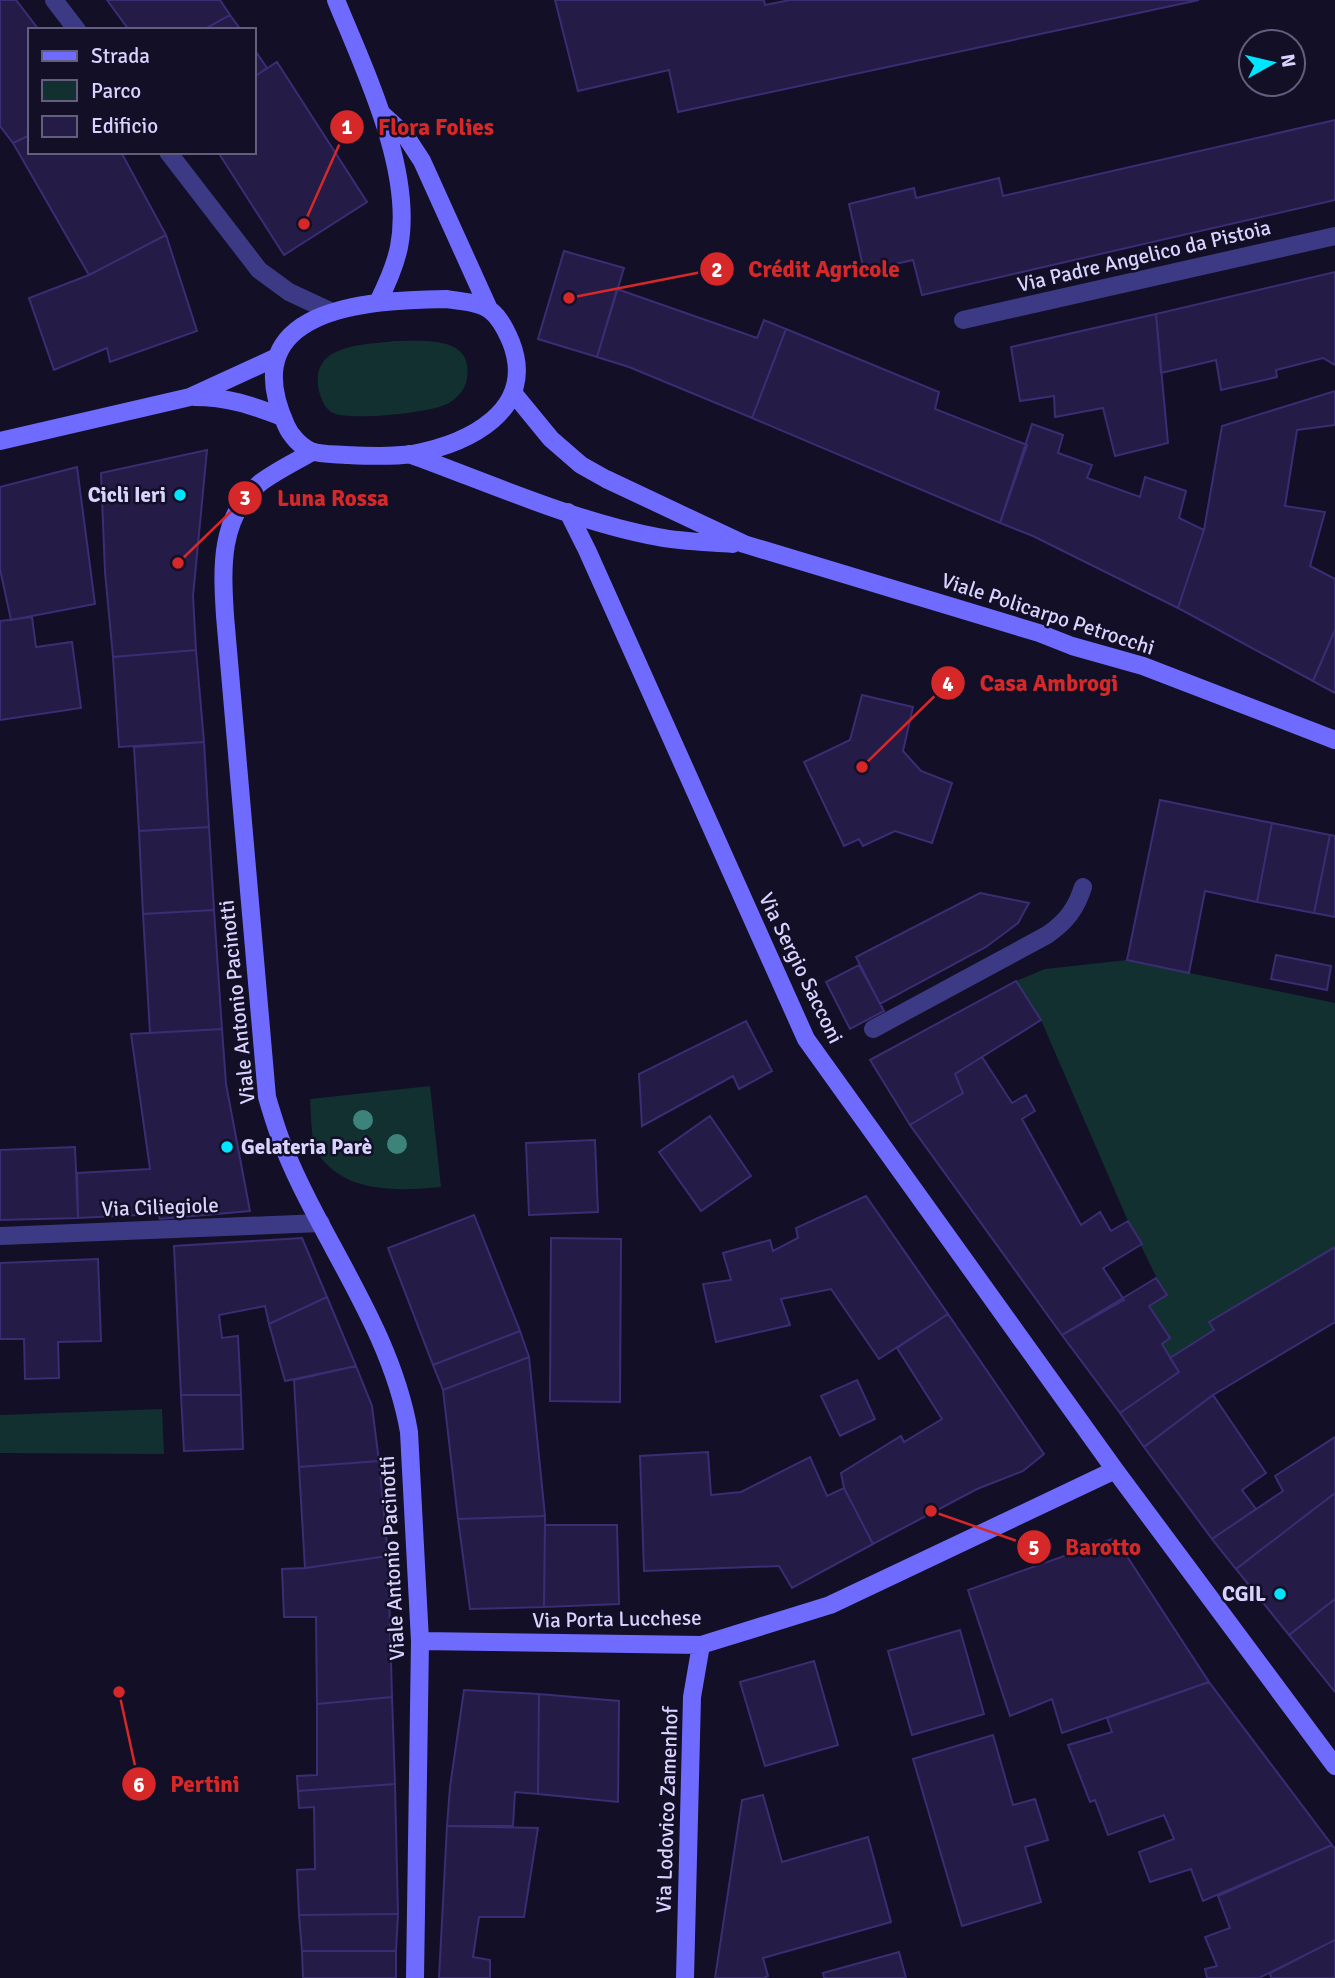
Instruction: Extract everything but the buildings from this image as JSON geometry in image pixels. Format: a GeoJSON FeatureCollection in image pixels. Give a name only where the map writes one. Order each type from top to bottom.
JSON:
{"type":"FeatureCollection","features":[{"type":"Feature","properties":{"kind":"street"},"geometry":{"type":"LineString","coordinates":[[54,0],[75,28]]}},
{"type":"Feature","properties":{"kind":"street"},"geometry":{"type":"LineString","coordinates":[[336,0],[383,115],[401,193],[400,245],[395,264],[378,302]]}},
{"type":"Feature","properties":{"kind":"street"},"geometry":{"type":"LineString","coordinates":[[383,115],[405,135],[422,161],[488,307],[497,317],[512,345],[516,370],[514,394],[496,418],[482,428],[457,441],[409,454],[312,452],[288,431],[275,398],[272,376],[285,341],[298,328],[332,312],[378,302],[446,299],[488,307]]}},
{"type":"Feature","properties":{"kind":"street"},"geometry":{"type":"LineString","coordinates":[[170,154],[259,270],[289,292],[332,312]]}},
{"type":"Feature","properties":{"kind":"street","name":"Via Padre Angelico da Pistoia"},"geometry":{"type":"LineString","coordinates":[[963,320],[1335,236]]}},
{"type":"Feature","properties":{"kind":"street"},"geometry":{"type":"LineString","coordinates":[[0,441],[190,397],[277,357]]}},
{"type":"Feature","properties":{"kind":"street","name":"Viale Policarpo Petrocchi"},"geometry":{"type":"LineString","coordinates":[[514,394],[551,439],[581,465],[744,544],[1143,667],[1335,740]]}},
{"type":"Feature","properties":{"kind":"street"},"geometry":{"type":"LineString","coordinates":[[190,397],[221,397],[282,417]]}},
{"type":"Feature","properties":{"kind":"street","name":"Viale Antonio Pacinotti"},"geometry":{"type":"LineString","coordinates":[[312,452],[260,484],[234,515],[223,558],[223,586],[241,824],[267,1097],[285,1149],[384,1346],[404,1402],[409,1432],[420,1641],[415,1978]]}},
{"type":"Feature","properties":{"kind":"street","name":"Viale Policarpo Petrocchi"},"geometry":{"type":"LineString","coordinates":[[409,454],[568,512],[656,537],[744,544]]}},
{"type":"Feature","properties":{"kind":"street","name":"Via Sergio Sacconi"},"geometry":{"type":"LineString","coordinates":[[568,512],[806,1039],[1115,1470],[1335,1766]]}},
{"type":"Feature","properties":{"kind":"street"},"geometry":{"type":"LineString","coordinates":[[873,1029],[1048,935],[1066,920],[1079,900],[1083,887]]}},
{"type":"Feature","properties":{"kind":"street","name":"Via Ciliegiole"},"geometry":{"type":"LineString","coordinates":[[0,1236],[321,1223]]}},
{"type":"Feature","properties":{"kind":"street","name":"Via Porta Lucchese"},"geometry":{"type":"LineString","coordinates":[[420,1641],[701,1645],[830,1605],[1115,1470]]}},
{"type":"Feature","properties":{"kind":"street","name":"Via Lodovico Zamenhof"},"geometry":{"type":"LineString","coordinates":[[685,1978],[692,1697],[701,1645]]}},
{"type":"Feature","properties":{"kind":"green space"},"geometry":{"type":"Polygon","coordinates":[[[395,341],[444,343],[463,354],[467,364],[466,382],[453,401],[427,410],[373,416],[342,415],[328,409],[319,391],[318,376],[322,364],[341,350],[395,341]]]}},
{"type":"Feature","properties":{"kind":"green space"},"geometry":{"type":"Polygon","coordinates":[[[1127,960],[1335,1003],[1335,1247],[1209,1322],[1214,1330],[1170,1358],[1162,1344],[1170,1338],[1149,1306],[1166,1295],[1128,1221],[1041,1020],[1016,981],[1045,969],[1127,960]]]}},
{"type":"Feature","properties":{"kind":"green space"},"geometry":{"type":"Polygon","coordinates":[[[430,1086],[441,1187],[390,1189],[357,1183],[328,1166],[317,1152],[312,1134],[310,1099],[430,1086]]]}},
{"type":"Feature","properties":{"kind":"green space"},"geometry":{"type":"Polygon","coordinates":[[[162,1409],[164,1454],[0,1453],[0,1415],[162,1409]]]}},
{"type":"Feature","properties":{"kind":"place","name":"Flora Folies"},"geometry":{"type":"Point","coordinates":[304,224]}},
{"type":"Feature","properties":{"kind":"place","name":"Crédit Agricole"},"geometry":{"type":"Point","coordinates":[569,298]}},
{"type":"Feature","properties":{"kind":"place","name":"Cicli Ieri"},"geometry":{"type":"Point","coordinates":[180,495]}},
{"type":"Feature","properties":{"kind":"place","name":"Luna Rossa"},"geometry":{"type":"Point","coordinates":[178,563]}},
{"type":"Feature","properties":{"kind":"place","name":"Casa Ambrogi"},"geometry":{"type":"Point","coordinates":[862,767]}},
{"type":"Feature","properties":{"kind":"place","name":"Gelateria Parè"},"geometry":{"type":"Point","coordinates":[227,1147]}},
{"type":"Feature","properties":{"kind":"place","name":"Barotto"},"geometry":{"type":"Point","coordinates":[931,1511]}},
{"type":"Feature","properties":{"kind":"place","name":"CGIL"},"geometry":{"type":"Point","coordinates":[1280,1594]}},
{"type":"Feature","properties":{"kind":"place","name":"Pertini"},"geometry":{"type":"Point","coordinates":[119,1692]}}]}
